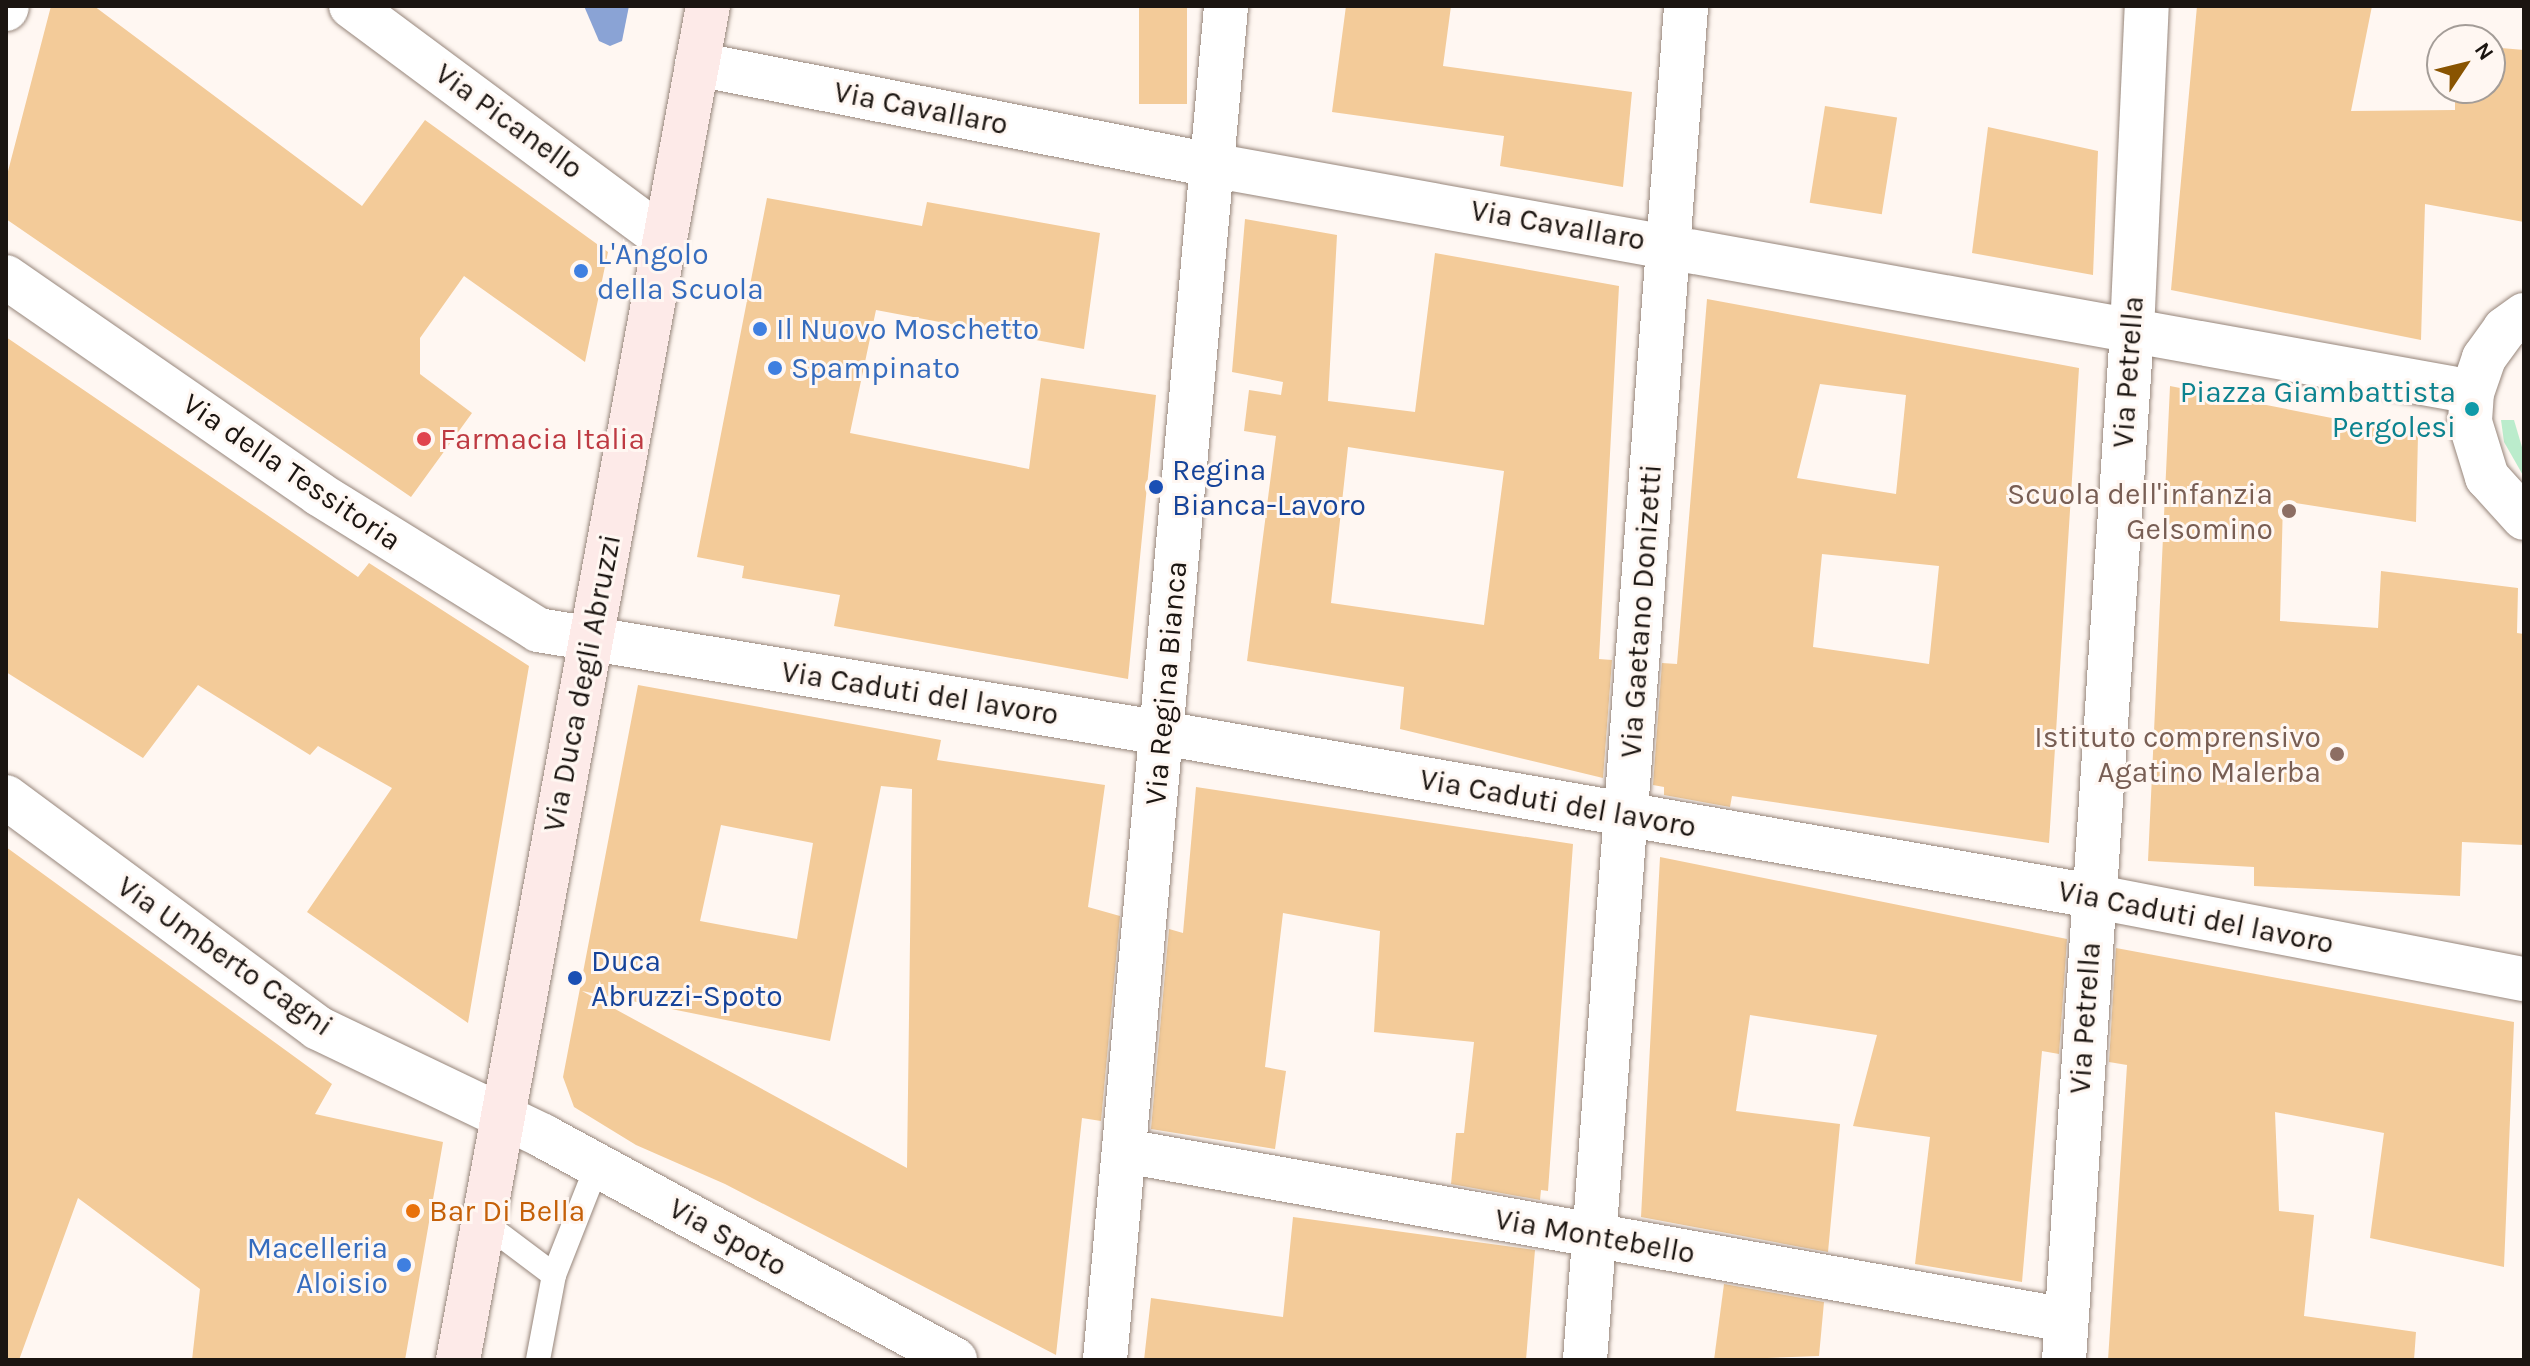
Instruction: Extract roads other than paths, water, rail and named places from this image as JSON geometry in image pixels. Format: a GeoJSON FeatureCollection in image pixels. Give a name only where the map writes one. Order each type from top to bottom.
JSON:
{"type":"FeatureCollection","features":[{"type":"Feature","properties":{"kind":"main road","name":"Via Duca degli Abruzzi"},"geometry":{"type":"LineString","coordinates":[[458,1360],[708,6]]}},
{"type":"Feature","properties":{"kind":"street","name":"Via Picanello"},"geometry":{"type":"LineString","coordinates":[[351,6],[665,239]]}},
{"type":"Feature","properties":{"kind":"street","name":"Via Regina Bianca"},"geometry":{"type":"LineString","coordinates":[[1105,1360],[1226,6]]}},
{"type":"Feature","properties":{"kind":"street","name":"Via Gaetano Donizetti"},"geometry":{"type":"LineString","coordinates":[[1585,1360],[1627,816],[1665,243],[1686,6]]}},
{"type":"Feature","properties":{"kind":"street","name":"Via Petrella"},"geometry":{"type":"LineString","coordinates":[[2065,1340],[2092,896],[2132,331],[2147,6]]}},
{"type":"Feature","properties":{"kind":"street","name":"Via Cavallaro"},"geometry":{"type":"LineString","coordinates":[[697,64],[1211,165],[1665,243],[2472,392]]}},
{"type":"Feature","properties":{"kind":"street","name":"Via della Tessitoria"},"geometry":{"type":"LineString","coordinates":[[6,277],[319,494],[538,630],[590,638]]}},
{"type":"Feature","properties":{"kind":"street"},"geometry":{"type":"LineString","coordinates":[[2524,315],[2505,329],[2484,358],[2472,392],[2475,451],[2487,477],[2524,518]]}},
{"type":"Feature","properties":{"kind":"street","name":"Via Caduti del lavoro"},"geometry":{"type":"LineString","coordinates":[[590,638],[1162,733],[2092,896],[2524,979]]}},
{"type":"Feature","properties":{"kind":"street","name":"Via Umberto Cagni"},"geometry":{"type":"LineString","coordinates":[[6,797],[318,1028],[501,1115]]}},
{"type":"Feature","properties":{"kind":"street","name":"Via Spoto"},"geometry":{"type":"LineString","coordinates":[[501,1115],[955,1360]]}},
{"type":"Feature","properties":{"kind":"street","name":"Via Montebello"},"geometry":{"type":"LineString","coordinates":[[1125,1151],[1594,1236],[2065,1340]]}},
{"type":"Feature","properties":{"kind":"lane"},"geometry":{"type":"LineString","coordinates":[[538,1360],[554,1275],[597,1166]]}},
{"type":"Feature","properties":{"kind":"lane"},"geometry":{"type":"LineString","coordinates":[[482,1221],[554,1275]]}},
{"type":"Feature","properties":{"kind":"water"},"geometry":{"type":"Polygon","coordinates":[[[584,6],[629,6],[622,41],[610,46],[599,41],[584,6]]]}},
{"type":"Feature","properties":{"kind":"place","name":"L'Angolo della Scuola"},"geometry":{"type":"Point","coordinates":[581,271]}},
{"type":"Feature","properties":{"kind":"place","name":"Il Nuovo Moschetto"},"geometry":{"type":"Point","coordinates":[760,329]}},
{"type":"Feature","properties":{"kind":"place","name":"Spampinato"},"geometry":{"type":"Point","coordinates":[775,368]}},
{"type":"Feature","properties":{"kind":"place","name":"Piazza Giambattista Pergolesi"},"geometry":{"type":"Point","coordinates":[2472,409]}},
{"type":"Feature","properties":{"kind":"place","name":"Farmacia Italia"},"geometry":{"type":"Point","coordinates":[424,439]}},
{"type":"Feature","properties":{"kind":"place","name":"Regina Bianca-Lavoro"},"geometry":{"type":"Point","coordinates":[1156,487]}},
{"type":"Feature","properties":{"kind":"place","name":"Scuola dell'infanzia Gelsomino"},"geometry":{"type":"Point","coordinates":[2289,511]}},
{"type":"Feature","properties":{"kind":"place","name":"Istituto comprensivo Agatino Malerba"},"geometry":{"type":"Point","coordinates":[2337,754]}},
{"type":"Feature","properties":{"kind":"place","name":"Duca Abruzzi-Spoto"},"geometry":{"type":"Point","coordinates":[575,978]}},
{"type":"Feature","properties":{"kind":"place","name":"Bar Di Bella"},"geometry":{"type":"Point","coordinates":[413,1211]}},
{"type":"Feature","properties":{"kind":"place","name":"Macelleria Aloisio"},"geometry":{"type":"Point","coordinates":[404,1265]}}]}
